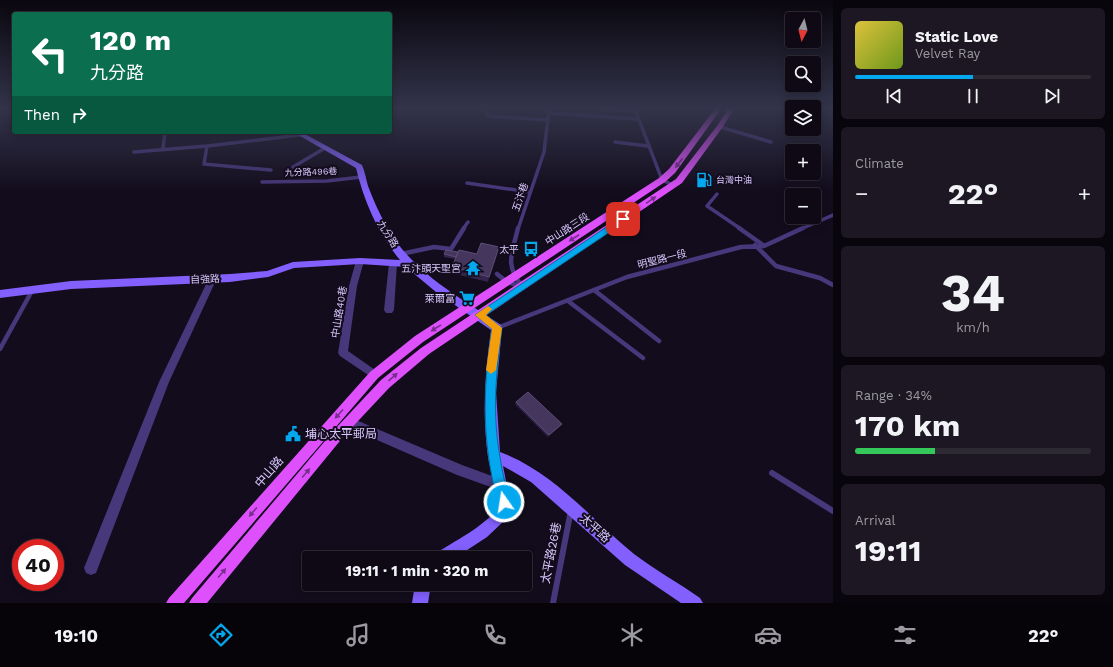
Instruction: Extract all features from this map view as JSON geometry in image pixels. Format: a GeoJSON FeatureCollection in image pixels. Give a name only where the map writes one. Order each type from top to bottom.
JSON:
{"type":"FeatureCollection","features":[{"type":"Feature","properties":{"kind":"main road","name":"中山路三段"},"geometry":{"type":"LineString","coordinates":[[474,311],[510,280],[662,180],[672,171],[697,137]]}},
{"type":"Feature","properties":{"kind":"main road"},"geometry":{"type":"LineString","coordinates":[[197,603],[349,422],[385,384],[474,311],[523,287],[673,185],[689,170],[713,137]]}},
{"type":"Feature","properties":{"kind":"main road","name":"中山路"},"geometry":{"type":"LineString","coordinates":[[174,603],[374,376],[419,339],[474,311]]}},
{"type":"Feature","properties":{"kind":"street","name":"九分路"},"geometry":{"type":"LineString","coordinates":[[304,137],[359,167],[361,177],[380,224],[409,264],[421,276],[497,328]]}},
{"type":"Feature","properties":{"kind":"street","name":"自強路"},"geometry":{"type":"LineString","coordinates":[[0,294],[71,285],[268,274],[293,265],[360,261],[409,264]]}},
{"type":"Feature","properties":{"kind":"street","name":"中山路40巷"},"geometry":{"type":"LineString","coordinates":[[360,261],[354,286],[343,353],[374,376]]}},
{"type":"Feature","properties":{"kind":"street"},"geometry":{"type":"LineString","coordinates":[[389,310],[393,263]]}},
{"type":"Feature","properties":{"kind":"street"},"geometry":{"type":"LineString","coordinates":[[91,568],[164,382],[214,278]]}},
{"type":"Feature","properties":{"kind":"street"},"geometry":{"type":"LineString","coordinates":[[452,551],[500,516],[504,502],[494,456],[490,404],[491,366],[497,328]]}},
{"type":"Feature","properties":{"kind":"street"},"geometry":{"type":"LineString","coordinates":[[349,422],[461,471],[499,484]]}},
{"type":"Feature","properties":{"kind":"street","name":"太平路"},"geometry":{"type":"LineString","coordinates":[[494,456],[510,462],[536,478],[630,560],[695,603]]}},
{"type":"Feature","properties":{"kind":"street"},"geometry":{"type":"LineString","coordinates":[[420,603],[422,591]]}},
{"type":"Feature","properties":{"kind":"lane"},"geometry":{"type":"LineString","coordinates":[[163,148],[165,137]]}},
{"type":"Feature","properties":{"kind":"lane"},"geometry":{"type":"LineString","coordinates":[[134,152],[163,148],[207,146],[274,137]]}},
{"type":"Feature","properties":{"kind":"lane","name":"五汴巷"},"geometry":{"type":"LineString","coordinates":[[523,287],[510,280],[509,264],[519,226],[544,152],[546,137]]}},
{"type":"Feature","properties":{"kind":"lane"},"geometry":{"type":"LineString","coordinates":[[645,137],[662,180],[673,185]]}},
{"type":"Feature","properties":{"kind":"lane"},"geometry":{"type":"LineString","coordinates":[[754,137],[771,142]]}},
{"type":"Feature","properties":{"kind":"lane"},"geometry":{"type":"LineString","coordinates":[[615,142],[648,146]]}},
{"type":"Feature","properties":{"kind":"lane"},"geometry":{"type":"LineString","coordinates":[[207,146],[204,164],[271,170]]}},
{"type":"Feature","properties":{"kind":"lane"},"geometry":{"type":"LineString","coordinates":[[293,167],[325,148]]}},
{"type":"Feature","properties":{"kind":"lane","name":"九分路496巷"},"geometry":{"type":"LineString","coordinates":[[262,182],[327,181],[361,177]]}},
{"type":"Feature","properties":{"kind":"lane"},"geometry":{"type":"LineString","coordinates":[[467,183],[530,192]]}},
{"type":"Feature","properties":{"kind":"lane"},"geometry":{"type":"LineString","coordinates":[[717,194],[706,206],[764,246]]}},
{"type":"Feature","properties":{"kind":"lane","name":"明聖路一段"},"geometry":{"type":"LineString","coordinates":[[497,328],[627,277],[741,247],[755,245],[764,246],[833,216]]}},
{"type":"Feature","properties":{"kind":"lane"},"geometry":{"type":"LineString","coordinates":[[401,254],[434,247],[451,249],[468,222]]}},
{"type":"Feature","properties":{"kind":"lane"},"geometry":{"type":"LineString","coordinates":[[755,245],[776,266],[820,278],[833,286]]}},
{"type":"Feature","properties":{"kind":"lane"},"geometry":{"type":"LineString","coordinates":[[497,274],[523,287]]}},
{"type":"Feature","properties":{"kind":"lane"},"geometry":{"type":"LineString","coordinates":[[0,349],[33,289]]}},
{"type":"Feature","properties":{"kind":"lane"},"geometry":{"type":"LineString","coordinates":[[594,290],[659,341]]}},
{"type":"Feature","properties":{"kind":"lane"},"geometry":{"type":"LineString","coordinates":[[568,301],[643,358]]}},
{"type":"Feature","properties":{"kind":"lane"},"geometry":{"type":"LineString","coordinates":[[772,473],[833,511]]}},
{"type":"Feature","properties":{"kind":"lane","name":"太平路26巷"},"geometry":{"type":"LineString","coordinates":[[553,603],[572,508]]}},
{"type":"Feature","properties":{"kind":"building"},"geometry":{"type":"Polygon","coordinates":[[[481,243],[499,247],[489,277],[452,267],[459,250],[477,254],[481,243]]]}},
{"type":"Feature","properties":{"kind":"building"},"geometry":{"type":"Polygon","coordinates":[[[446,250],[458,252],[456,257],[444,254],[446,250]]]}},
{"type":"Feature","properties":{"kind":"building"},"geometry":{"type":"Polygon","coordinates":[[[528,392],[562,424],[549,435],[516,402],[528,392]]]}},
{"type":"Feature","properties":{"kind":"slow traffic"},"geometry":{"type":"LineString","coordinates":[[488,309],[479,315],[497,328],[491,370]]}},
{"type":"Feature","properties":{"kind":"place","name":"台灣中油"},"geometry":{"type":"Point","coordinates":[704,180]}},
{"type":"Feature","properties":{"kind":"place","name":"太平"},"geometry":{"type":"Point","coordinates":[531,249]}},
{"type":"Feature","properties":{"kind":"place","name":"五汴頭天聖宮"},"geometry":{"type":"Point","coordinates":[473,268]}},
{"type":"Feature","properties":{"kind":"place","name":"萊爾富"},"geometry":{"type":"Point","coordinates":[467,298]}},
{"type":"Feature","properties":{"kind":"place","name":"埔心太平郵局"},"geometry":{"type":"Point","coordinates":[293,434]}},
{"type":"Feature","properties":{"kind":"route"},"geometry":{"type":"LineString","coordinates":[[504,502],[494,456],[490,412],[491,366],[497,328],[479,315],[623,219]]}}]}
